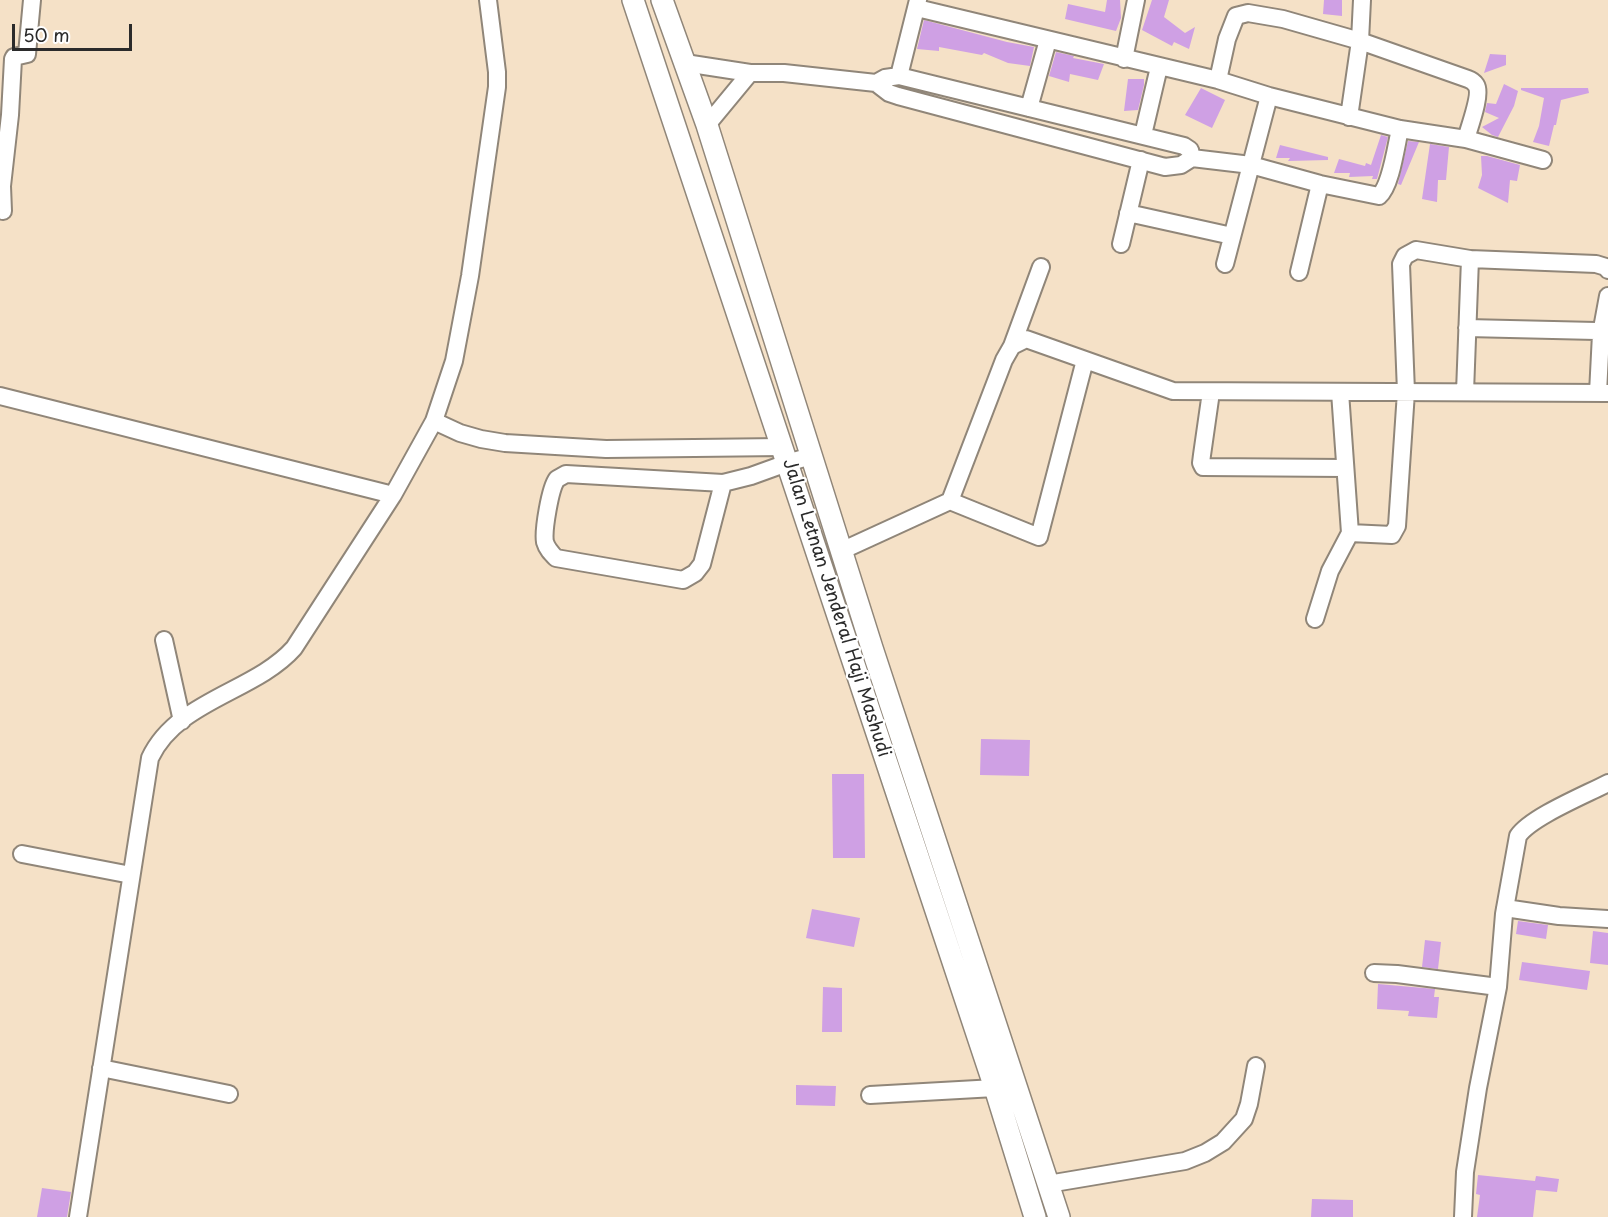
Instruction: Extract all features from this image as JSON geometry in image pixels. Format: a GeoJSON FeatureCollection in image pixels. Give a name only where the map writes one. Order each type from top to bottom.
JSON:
{"type":"FeatureCollection","features":[{"type":"Feature","properties":{"kind":"main road","name":"Jalan Letnan Jenderal Haji Mashudi"},"geometry":{"type":"LineString","coordinates":[[633,0],[995,1088],[1035,1217]]}},
{"type":"Feature","properties":{"kind":"main road","name":"Jalan Letnan Jenderal Haji Mashudi"},"geometry":{"type":"LineString","coordinates":[[662,0],[707,125],[841,551],[1059,1217]]}},
{"type":"Feature","properties":{"kind":"street"},"geometry":{"type":"LineString","coordinates":[[3,211],[2,186],[13,59],[26,55],[28,52],[32,0]]}},
{"type":"Feature","properties":{"kind":"street"},"geometry":{"type":"LineString","coordinates":[[78,1217],[150,758],[165,734],[182,721],[224,693],[271,668],[294,648],[393,495],[434,421],[454,361],[470,276],[497,87],[488,0]]}},
{"type":"Feature","properties":{"kind":"street"},"geometry":{"type":"LineString","coordinates":[[1124,59],[1136,0]]}},
{"type":"Feature","properties":{"kind":"street"},"geometry":{"type":"LineString","coordinates":[[1271,17],[1272,0]]}},
{"type":"Feature","properties":{"kind":"street"},"geometry":{"type":"LineString","coordinates":[[1349,117],[1360,41],[1362,0]]}},
{"type":"Feature","properties":{"kind":"street"},"geometry":{"type":"LineString","coordinates":[[899,76],[918,4],[1048,40],[1218,80],[1349,117],[1400,129],[1466,139],[1543,160]]}},
{"type":"Feature","properties":{"kind":"street"},"geometry":{"type":"LineString","coordinates":[[1218,80],[1227,39],[1236,16],[1248,13],[1271,17],[1360,41],[1475,82],[1478,95],[1466,139]]}},
{"type":"Feature","properties":{"kind":"street"},"geometry":{"type":"LineString","coordinates":[[1029,108],[1048,40]]}},
{"type":"Feature","properties":{"kind":"street"},"geometry":{"type":"LineString","coordinates":[[685,63],[750,73],[784,73],[876,83],[889,93],[898,96],[1165,166],[1181,165],[1192,158],[1251,165],[1320,184],[1374,195],[1381,194],[1388,179],[1400,129]]}},
{"type":"Feature","properties":{"kind":"street"},"geometry":{"type":"LineString","coordinates":[[1143,135],[1159,67]]}},
{"type":"Feature","properties":{"kind":"street"},"geometry":{"type":"LineString","coordinates":[[707,125],[750,73]]}},
{"type":"Feature","properties":{"kind":"street"},"geometry":{"type":"LineString","coordinates":[[876,83],[885,78],[899,76],[1184,146],[1190,150],[1192,158]]}},
{"type":"Feature","properties":{"kind":"street"},"geometry":{"type":"LineString","coordinates":[[1225,264],[1269,96]]}},
{"type":"Feature","properties":{"kind":"street"},"geometry":{"type":"LineString","coordinates":[[1121,244],[1141,160]]}},
{"type":"Feature","properties":{"kind":"street"},"geometry":{"type":"LineString","coordinates":[[1299,272],[1320,184]]}},
{"type":"Feature","properties":{"kind":"street"},"geometry":{"type":"LineString","coordinates":[[1128,213],[1233,236]]}},
{"type":"Feature","properties":{"kind":"street"},"geometry":{"type":"LineString","coordinates":[[1350,533],[1392,535],[1397,526],[1406,392],[1401,264],[1405,256],[1416,250],[1470,259],[1596,264],[1608,270]]}},
{"type":"Feature","properties":{"kind":"street"},"geometry":{"type":"LineString","coordinates":[[1465,392],[1470,259]]}},
{"type":"Feature","properties":{"kind":"street"},"geometry":{"type":"LineString","coordinates":[[841,551],[950,501],[1041,267]]}},
{"type":"Feature","properties":{"kind":"street"},"geometry":{"type":"LineString","coordinates":[[1012,346],[1026,339],[1173,391],[1603,393],[1601,334],[1608,296]]}},
{"type":"Feature","properties":{"kind":"street"},"geometry":{"type":"LineString","coordinates":[[1467,328],[1601,334]]}},
{"type":"Feature","properties":{"kind":"street"},"geometry":{"type":"LineString","coordinates":[[950,501],[1039,537],[1085,360]]}},
{"type":"Feature","properties":{"kind":"street"},"geometry":{"type":"LineString","coordinates":[[1211,392],[1201,463],[1203,466],[1345,468]]}},
{"type":"Feature","properties":{"kind":"street"},"geometry":{"type":"LineString","coordinates":[[1316,619],[1330,571],[1350,533],[1340,392]]}},
{"type":"Feature","properties":{"kind":"street"},"geometry":{"type":"LineString","coordinates":[[0,396],[393,495]]}},
{"type":"Feature","properties":{"kind":"street"},"geometry":{"type":"LineString","coordinates":[[434,421],[459,433],[505,442],[606,449],[812,456]]}},
{"type":"Feature","properties":{"kind":"street"},"geometry":{"type":"LineString","coordinates":[[723,483],[702,564],[683,580],[556,558],[549,552],[545,542],[546,523],[553,489],[558,478],[566,474],[723,483],[751,476],[785,455]]}},
{"type":"Feature","properties":{"kind":"street"},"geometry":{"type":"LineString","coordinates":[[164,640],[182,721]]}},
{"type":"Feature","properties":{"kind":"street"},"geometry":{"type":"LineString","coordinates":[[1463,1217],[1465,1172],[1478,1088],[1498,987],[1505,908],[1518,836],[1522,830],[1539,818],[1608,783]]}},
{"type":"Feature","properties":{"kind":"street"},"geometry":{"type":"LineString","coordinates":[[22,854],[131,875]]}},
{"type":"Feature","properties":{"kind":"street"},"geometry":{"type":"LineString","coordinates":[[1505,908],[1559,916],[1608,919]]}},
{"type":"Feature","properties":{"kind":"street"},"geometry":{"type":"LineString","coordinates":[[1374,973],[1498,987]]}},
{"type":"Feature","properties":{"kind":"street"},"geometry":{"type":"LineString","coordinates":[[1048,1184],[1185,1161],[1204,1154],[1223,1142],[1244,1119],[1256,1066]]}},
{"type":"Feature","properties":{"kind":"street"},"geometry":{"type":"LineString","coordinates":[[101,1068],[229,1094]]}},
{"type":"Feature","properties":{"kind":"street"},"geometry":{"type":"LineString","coordinates":[[870,1095],[995,1088]]}},
{"type":"Feature","properties":{"kind":"building"},"geometry":{"type":"Polygon","coordinates":[[[1107,0],[1120,0],[1121,18],[1116,31],[1065,19],[1068,4],[1105,12],[1107,0]]]}},
{"type":"Feature","properties":{"kind":"building"},"geometry":{"type":"Polygon","coordinates":[[[1152,0],[1169,0],[1164,17],[1185,33],[1195,27],[1189,49],[1174,42],[1172,46],[1142,30],[1152,0]]]}},
{"type":"Feature","properties":{"kind":"building"},"geometry":{"type":"Polygon","coordinates":[[[1324,0],[1342,0],[1342,16],[1323,14],[1324,0]]]}},
{"type":"Feature","properties":{"kind":"building"},"geometry":{"type":"Polygon","coordinates":[[[924,20],[1034,47],[1030,66],[1008,63],[984,53],[982,55],[939,47],[939,51],[917,49],[924,20]]]}},
{"type":"Feature","properties":{"kind":"building"},"geometry":{"type":"Polygon","coordinates":[[[1056,52],[1104,64],[1098,80],[1070,74],[1069,82],[1049,76],[1056,52]]]}},
{"type":"Feature","properties":{"kind":"building"},"geometry":{"type":"Polygon","coordinates":[[[1490,54],[1506,55],[1506,65],[1484,73],[1490,54]]]}},
{"type":"Feature","properties":{"kind":"building"},"geometry":{"type":"Polygon","coordinates":[[[1128,79],[1144,79],[1138,110],[1124,111],[1128,79]]]}},
{"type":"Feature","properties":{"kind":"building"},"geometry":{"type":"Polygon","coordinates":[[[1504,84],[1518,91],[1514,106],[1498,137],[1482,127],[1499,118],[1485,112],[1487,103],[1496,104],[1504,84]]]}},
{"type":"Feature","properties":{"kind":"building"},"geometry":{"type":"Polygon","coordinates":[[[1201,88],[1225,100],[1212,128],[1185,115],[1201,88]]]}},
{"type":"Feature","properties":{"kind":"building"},"geometry":{"type":"Polygon","coordinates":[[[1521,88],[1588,88],[1589,93],[1561,100],[1549,146],[1533,142],[1539,126],[1544,98],[1521,90],[1521,88]]]}},
{"type":"Feature","properties":{"kind":"building"},"geometry":{"type":"Polygon","coordinates":[[[1381,135],[1388,137],[1377,179],[1372,179],[1373,176],[1349,177],[1350,173],[1334,173],[1339,159],[1365,166],[1366,163],[1371,165],[1381,135]]]}},
{"type":"Feature","properties":{"kind":"building"},"geometry":{"type":"Polygon","coordinates":[[[1408,141],[1419,142],[1401,185],[1398,184],[1408,141]]]}},
{"type":"Feature","properties":{"kind":"building"},"geometry":{"type":"Polygon","coordinates":[[[1430,144],[1449,147],[1446,180],[1438,180],[1437,202],[1422,199],[1430,144]]]}},
{"type":"Feature","properties":{"kind":"building"},"geometry":{"type":"Polygon","coordinates":[[[1280,145],[1328,157],[1328,160],[1288,161],[1290,158],[1276,158],[1280,145]]]}},
{"type":"Feature","properties":{"kind":"building"},"geometry":{"type":"Polygon","coordinates":[[[1481,156],[1520,165],[1517,181],[1510,180],[1508,203],[1478,188],[1482,175],[1481,156]]]}},
{"type":"Feature","properties":{"kind":"building"},"geometry":{"type":"Polygon","coordinates":[[[981,739],[1030,740],[1029,776],[980,775],[981,739]]]}},
{"type":"Feature","properties":{"kind":"building"},"geometry":{"type":"Polygon","coordinates":[[[832,774],[864,774],[865,858],[833,858],[832,774]]]}},
{"type":"Feature","properties":{"kind":"building"},"geometry":{"type":"Polygon","coordinates":[[[812,909],[860,918],[854,947],[806,938],[812,909]]]}},
{"type":"Feature","properties":{"kind":"building"},"geometry":{"type":"Polygon","coordinates":[[[1518,921],[1548,925],[1546,939],[1516,934],[1518,921]]]}},
{"type":"Feature","properties":{"kind":"building"},"geometry":{"type":"Polygon","coordinates":[[[1593,931],[1608,933],[1608,965],[1590,963],[1593,931]]]}},
{"type":"Feature","properties":{"kind":"building"},"geometry":{"type":"Polygon","coordinates":[[[1425,940],[1441,942],[1438,969],[1422,967],[1425,940]]]}},
{"type":"Feature","properties":{"kind":"building"},"geometry":{"type":"Polygon","coordinates":[[[1522,962],[1590,971],[1587,990],[1519,980],[1522,962]]]}},
{"type":"Feature","properties":{"kind":"building"},"geometry":{"type":"Polygon","coordinates":[[[1378,984],[1435,989],[1434,997],[1439,997],[1437,1018],[1408,1016],[1409,1011],[1377,1009],[1378,984]]]}},
{"type":"Feature","properties":{"kind":"building"},"geometry":{"type":"Polygon","coordinates":[[[823,987],[842,988],[842,1032],[822,1032],[823,987]]]}},
{"type":"Feature","properties":{"kind":"building"},"geometry":{"type":"Polygon","coordinates":[[[796,1085],[836,1086],[835,1106],[796,1105],[796,1085]]]}},
{"type":"Feature","properties":{"kind":"building"},"geometry":{"type":"Polygon","coordinates":[[[1478,1175],[1535,1181],[1536,1176],[1559,1179],[1557,1192],[1536,1190],[1533,1217],[1477,1217],[1480,1195],[1476,1194],[1478,1175]]]}},
{"type":"Feature","properties":{"kind":"building"},"geometry":{"type":"Polygon","coordinates":[[[42,1188],[71,1192],[67,1217],[37,1217],[42,1188]]]}},
{"type":"Feature","properties":{"kind":"building"},"geometry":{"type":"Polygon","coordinates":[[[1312,1199],[1353,1200],[1353,1217],[1311,1217],[1312,1199]]]}}]}
